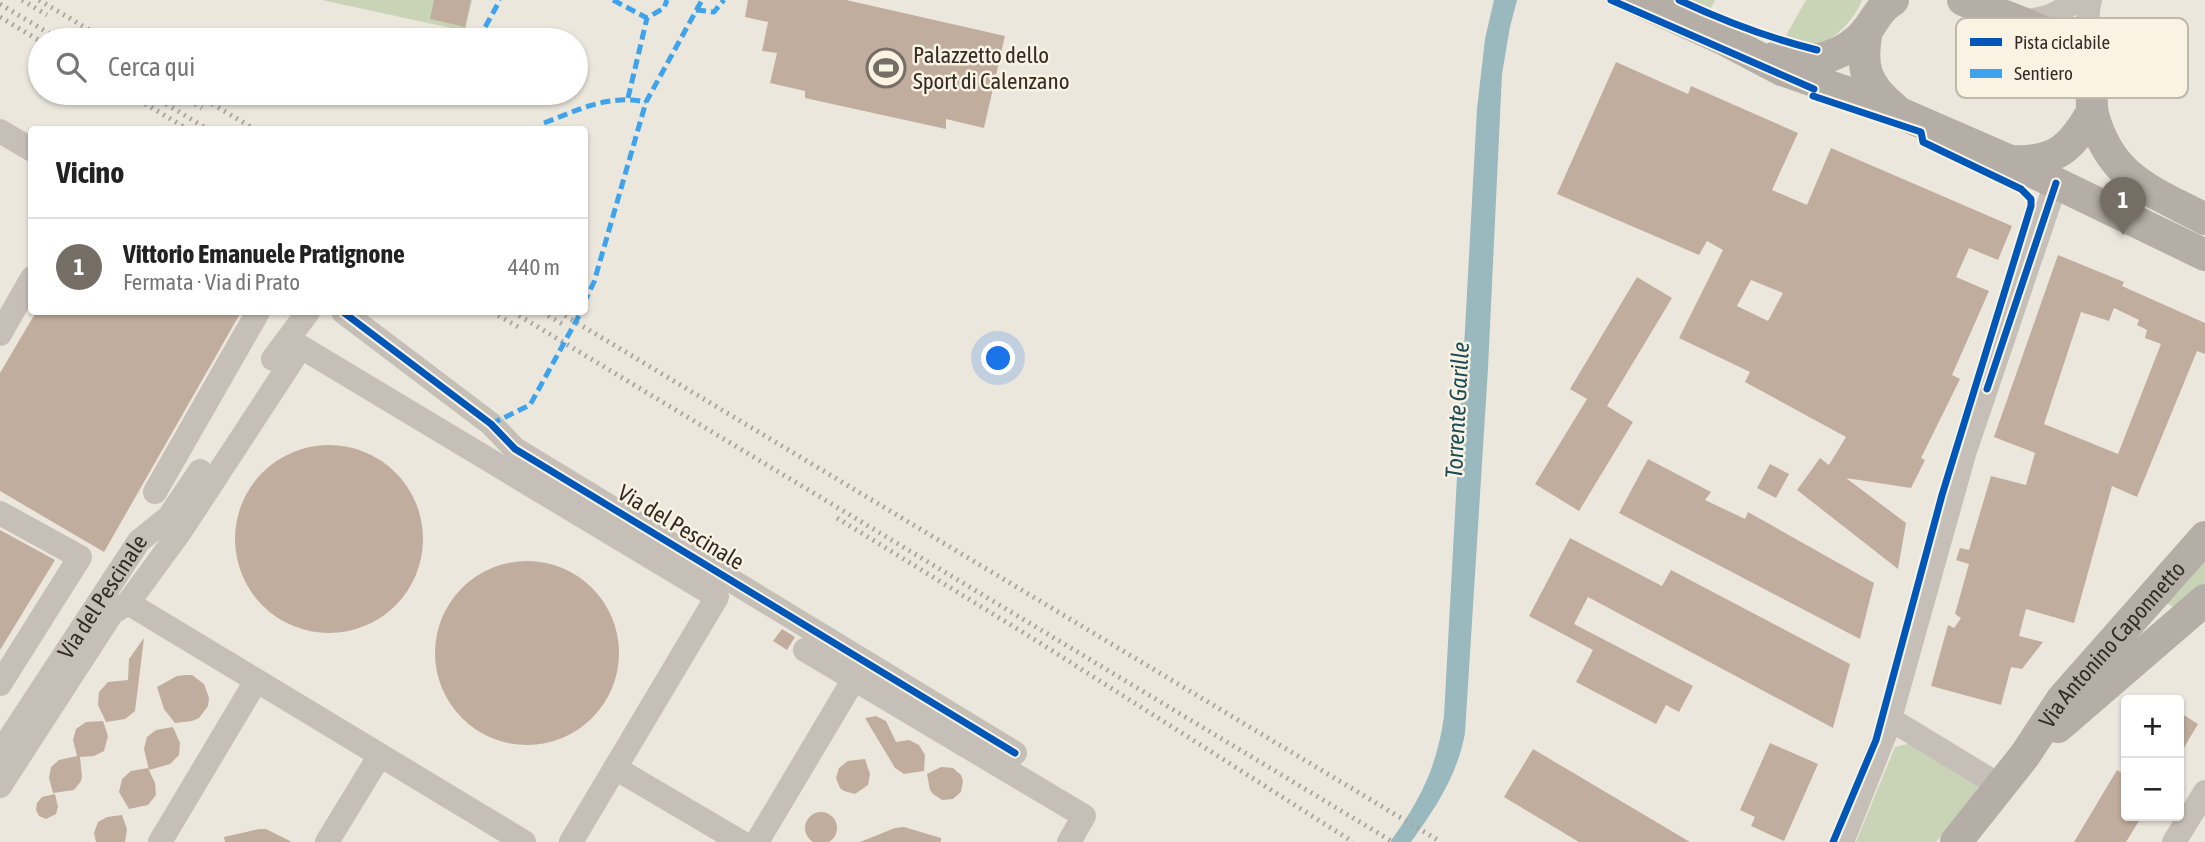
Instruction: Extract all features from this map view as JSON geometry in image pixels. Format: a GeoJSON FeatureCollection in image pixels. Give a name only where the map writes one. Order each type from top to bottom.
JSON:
{"type":"FeatureCollection","features":[{"type":"Feature","properties":{"kind":"main road"},"geometry":{"type":"LineString","coordinates":[[1637,0],[1725,40],[1782,70],[1899,112],[2010,161],[2205,255]]}},
{"type":"Feature","properties":{"kind":"main road"},"geometry":{"type":"LineString","coordinates":[[1963,0],[2010,18]]}},
{"type":"Feature","properties":{"kind":"main road"},"geometry":{"type":"LineString","coordinates":[[1725,40],[1797,62],[1818,60],[1845,50],[1879,11]]}},
{"type":"Feature","properties":{"kind":"main road"},"geometry":{"type":"LineString","coordinates":[[1879,11],[1863,52],[1865,69],[1872,88],[1899,112]]}},
{"type":"Feature","properties":{"kind":"main road"},"geometry":{"type":"LineString","coordinates":[[2092,98],[2092,112],[2110,155],[2120,170],[2137,183],[2205,219]]}},
{"type":"Feature","properties":{"kind":"main road"},"geometry":{"type":"LineString","coordinates":[[2010,161],[2040,160],[2058,153],[2072,144],[2092,112]]}},
{"type":"Feature","properties":{"kind":"main road","name":"Via Antonino Caponnetto"},"geometry":{"type":"LineString","coordinates":[[1956,842],[2002,787],[2062,699],[2205,537]]}},
{"type":"Feature","properties":{"kind":"main road","name":"Via Antonino Caponnetto"},"geometry":{"type":"LineString","coordinates":[[2025,755],[2205,600]]}},
{"type":"Feature","properties":{"kind":"street"},"geometry":{"type":"LineString","coordinates":[[2050,18],[2062,12],[2074,0]]}},
{"type":"Feature","properties":{"kind":"street"},"geometry":{"type":"LineString","coordinates":[[2088,18],[2090,0]]}},
{"type":"Feature","properties":{"kind":"street"},"geometry":{"type":"LineString","coordinates":[[0,131],[28,148]]}},
{"type":"Feature","properties":{"kind":"street"},"geometry":{"type":"LineString","coordinates":[[1842,842],[1890,719],[1964,454],[2056,183]]}},
{"type":"Feature","properties":{"kind":"street"},"geometry":{"type":"LineString","coordinates":[[0,334],[28,285]]}},
{"type":"Feature","properties":{"kind":"street"},"geometry":{"type":"LineString","coordinates":[[156,492],[256,315]]}},
{"type":"Feature","properties":{"kind":"street","name":"Via del Pescinale"},"geometry":{"type":"LineString","coordinates":[[0,753],[139,541],[169,517],[286,339],[306,315]]}},
{"type":"Feature","properties":{"kind":"street","name":"Via del Pescinale"},"geometry":{"type":"LineString","coordinates":[[347,315],[491,424],[515,449],[1015,753]]}},
{"type":"Feature","properties":{"kind":"street"},"geometry":{"type":"LineString","coordinates":[[0,786],[112,613],[128,603],[180,532],[301,347],[717,597],[571,842]]}},
{"type":"Feature","properties":{"kind":"street"},"geometry":{"type":"LineString","coordinates":[[0,513],[80,558],[0,684]]}},
{"type":"Feature","properties":{"kind":"street"},"geometry":{"type":"LineString","coordinates":[[128,603],[524,842]]}},
{"type":"Feature","properties":{"kind":"street"},"geometry":{"type":"LineString","coordinates":[[805,650],[1084,816],[1069,842]]}},
{"type":"Feature","properties":{"kind":"street"},"geometry":{"type":"LineString","coordinates":[[757,842],[854,679]]}},
{"type":"Feature","properties":{"kind":"street"},"geometry":{"type":"LineString","coordinates":[[160,842],[256,681]]}},
{"type":"Feature","properties":{"kind":"street"},"geometry":{"type":"LineString","coordinates":[[1890,719],[2002,787]]}},
{"type":"Feature","properties":{"kind":"street"},"geometry":{"type":"LineString","coordinates":[[327,842],[380,755]]}},
{"type":"Feature","properties":{"kind":"street"},"geometry":{"type":"LineString","coordinates":[[615,768],[741,842]]}},
{"type":"Feature","properties":{"kind":"street"},"geometry":{"type":"LineString","coordinates":[[2174,842],[2205,792]]}},
{"type":"Feature","properties":{"kind":"green space"},"geometry":{"type":"Polygon","coordinates":[[[322,0],[472,0],[466,28],[451,28],[322,0]]]}},
{"type":"Feature","properties":{"kind":"green space"},"geometry":{"type":"Polygon","coordinates":[[[1668,0],[1715,0],[1706,17],[1668,0]]]}},
{"type":"Feature","properties":{"kind":"green space"},"geometry":{"type":"Polygon","coordinates":[[[1806,0],[1862,0],[1845,26],[1820,46],[1784,39],[1806,0]]]}},
{"type":"Feature","properties":{"kind":"green space"},"geometry":{"type":"Polygon","coordinates":[[[2205,552],[2205,591],[2175,608],[2167,603],[2205,552]]]}},
{"type":"Feature","properties":{"kind":"green space"},"geometry":{"type":"Polygon","coordinates":[[[1911,743],[1979,784],[1976,793],[1936,842],[1856,842],[1895,747],[1911,743]]]}},
{"type":"Feature","properties":{"kind":"water"},"geometry":{"type":"Polygon","coordinates":[[[1494,0],[1517,0],[1502,74],[1488,368],[1465,733],[1451,777],[1420,830],[1411,842],[1390,842],[1426,783],[1437,751],[1444,716],[1477,109],[1485,39],[1494,0]]]}},
{"type":"Feature","properties":{"kind":"building"},"geometry":{"type":"Polygon","coordinates":[[[434,0],[471,0],[465,27],[430,19],[434,0]]]}},
{"type":"Feature","properties":{"kind":"building","name":"Palazzetto dello Sport di Calenzano"},"geometry":{"type":"Polygon","coordinates":[[[748,0],[846,0],[1005,36],[984,128],[946,119],[946,129],[805,98],[805,91],[770,83],[777,53],[762,51],[768,22],[745,17],[748,0]]]}},
{"type":"Feature","properties":{"kind":"building"},"geometry":{"type":"Polygon","coordinates":[[[1616,62],[1688,94],[1691,86],[1798,133],[1772,190],[1807,205],[1831,148],[2012,226],[1998,260],[1969,248],[1956,277],[1989,291],[1952,375],[1960,379],[1921,458],[1925,460],[1911,488],[1846,478],[1906,523],[1898,569],[1797,490],[1820,458],[1829,465],[1846,437],[1745,382],[1750,372],[1679,338],[1723,250],[1707,241],[1699,255],[1557,194],[1616,62]],[[1751,280],[1737,306],[1768,321],[1783,293],[1751,280]]]}},
{"type":"Feature","properties":{"kind":"building"},"geometry":{"type":"Polygon","coordinates":[[[2058,255],[2124,282],[2122,286],[2205,323],[2205,354],[2197,351],[2137,497],[2112,486],[2074,623],[2026,609],[2019,636],[2043,642],[2022,669],[2011,667],[2001,705],[1931,686],[1948,625],[1954,628],[1961,618],[1955,614],[1969,564],[1956,560],[1960,548],[1969,550],[1991,476],[2026,485],[2035,453],[1994,437],[2058,255]],[[2114,308],[2109,321],[2081,312],[2044,424],[2118,454],[2161,344],[2145,338],[2147,330],[2137,325],[2139,320],[2114,308]]]}},
{"type":"Feature","properties":{"kind":"building"},"geometry":{"type":"Polygon","coordinates":[[[1637,277],[1672,298],[1607,406],[1633,422],[1579,511],[1535,484],[1587,399],[1570,389],[1637,277]]]}},
{"type":"Feature","properties":{"kind":"building"},"geometry":{"type":"Polygon","coordinates":[[[34,315],[239,315],[104,552],[0,491],[0,373],[34,315]]]}},
{"type":"Feature","properties":{"kind":"building"},"geometry":{"type":"Polygon","coordinates":[[[329,445],[365,452],[395,473],[416,503],[423,539],[416,575],[395,605],[365,626],[329,633],[293,626],[263,605],[242,575],[235,539],[242,503],[263,473],[293,452],[329,445]]]}},
{"type":"Feature","properties":{"kind":"building"},"geometry":{"type":"Polygon","coordinates":[[[1648,459],[1711,492],[1705,500],[1745,519],[1748,512],[1874,583],[1860,639],[1619,513],[1648,459]]]}},
{"type":"Feature","properties":{"kind":"building"},"geometry":{"type":"Polygon","coordinates":[[[1770,464],[1789,474],[1776,498],[1757,488],[1770,464]]]}},
{"type":"Feature","properties":{"kind":"building"},"geometry":{"type":"Polygon","coordinates":[[[0,530],[55,560],[0,650],[0,530]]]}},
{"type":"Feature","properties":{"kind":"building"},"geometry":{"type":"Polygon","coordinates":[[[1570,538],[1662,586],[1671,570],[1850,664],[1833,728],[1588,597],[1574,624],[1693,686],[1679,712],[1666,705],[1656,724],[1576,682],[1593,650],[1529,616],[1570,538]]]}},
{"type":"Feature","properties":{"kind":"building"},"geometry":{"type":"Polygon","coordinates":[[[527,561],[562,568],[592,588],[612,618],[619,653],[612,688],[592,718],[562,738],[527,745],[492,738],[462,718],[442,688],[435,653],[442,618],[462,588],[492,568],[527,561]]]}},
{"type":"Feature","properties":{"kind":"building"},"geometry":{"type":"Polygon","coordinates":[[[782,629],[795,637],[787,650],[773,641],[782,629]]]}},
{"type":"Feature","properties":{"kind":"building"},"geometry":{"type":"Polygon","coordinates":[[[144,638],[135,711],[125,719],[106,722],[98,705],[99,692],[108,682],[128,680],[129,659],[144,638]]]}},
{"type":"Feature","properties":{"kind":"building"},"geometry":{"type":"Polygon","coordinates":[[[192,675],[204,684],[209,698],[208,706],[199,718],[175,723],[164,709],[157,687],[177,676],[192,675]]]}},
{"type":"Feature","properties":{"kind":"building"},"geometry":{"type":"Polygon","coordinates":[[[2184,715],[2198,724],[2184,748],[2184,715]]]}},
{"type":"Feature","properties":{"kind":"building"},"geometry":{"type":"Polygon","coordinates":[[[876,716],[886,721],[896,742],[909,740],[919,745],[925,755],[924,771],[904,774],[895,768],[865,718],[876,716]]]}},
{"type":"Feature","properties":{"kind":"building"},"geometry":{"type":"Polygon","coordinates":[[[103,721],[108,736],[104,751],[94,756],[80,757],[82,776],[74,790],[53,793],[49,778],[51,767],[59,760],[77,756],[73,740],[76,729],[86,722],[103,721]]]}},
{"type":"Feature","properties":{"kind":"building"},"geometry":{"type":"Polygon","coordinates":[[[173,727],[180,743],[179,755],[170,764],[149,770],[144,749],[147,737],[156,730],[173,727]]]}},
{"type":"Feature","properties":{"kind":"building"},"geometry":{"type":"Polygon","coordinates":[[[1770,743],[1818,764],[1784,841],[1751,826],[1755,817],[1740,810],[1770,743]]]}},
{"type":"Feature","properties":{"kind":"building"},"geometry":{"type":"Polygon","coordinates":[[[1533,749],[1690,842],[1579,842],[1504,797],[1533,749]]]}},
{"type":"Feature","properties":{"kind":"building"},"geometry":{"type":"Polygon","coordinates":[[[865,759],[870,774],[868,785],[855,794],[840,788],[836,778],[839,768],[848,761],[865,759]]]}},
{"type":"Feature","properties":{"kind":"building"},"geometry":{"type":"Polygon","coordinates":[[[941,767],[953,768],[961,775],[961,792],[953,799],[942,800],[930,790],[927,774],[941,767]]]}},
{"type":"Feature","properties":{"kind":"building"},"geometry":{"type":"Polygon","coordinates":[[[148,768],[155,783],[156,795],[148,805],[129,809],[119,792],[122,779],[131,771],[148,768]]]}},
{"type":"Feature","properties":{"kind":"building"},"geometry":{"type":"Polygon","coordinates":[[[2117,770],[2121,773],[2121,821],[2139,821],[2126,842],[2074,842],[2117,770]]]}},
{"type":"Feature","properties":{"kind":"building"},"geometry":{"type":"Polygon","coordinates":[[[55,794],[58,807],[56,814],[46,819],[39,816],[37,803],[42,797],[55,794]]]}},
{"type":"Feature","properties":{"kind":"building"},"geometry":{"type":"Polygon","coordinates":[[[827,813],[833,816],[836,822],[833,840],[815,843],[809,840],[805,828],[809,816],[827,813]]]}},
{"type":"Feature","properties":{"kind":"building"},"geometry":{"type":"Polygon","coordinates":[[[122,815],[127,829],[125,842],[96,842],[94,833],[98,822],[107,817],[122,815]]]}},
{"type":"Feature","properties":{"kind":"building"},"geometry":{"type":"Polygon","coordinates":[[[904,827],[941,838],[941,842],[860,842],[895,828],[904,827]]]}},
{"type":"Feature","properties":{"kind":"building"},"geometry":{"type":"Polygon","coordinates":[[[266,829],[292,842],[225,842],[224,837],[266,829]]]}},
{"type":"Feature","properties":{"kind":"railway"},"geometry":{"type":"LineString","coordinates":[[22,0],[47,15]]}},
{"type":"Feature","properties":{"kind":"railway"},"geometry":{"type":"LineString","coordinates":[[39,0],[86,28]]}},
{"type":"Feature","properties":{"kind":"railway"},"geometry":{"type":"LineString","coordinates":[[0,4],[40,28]]}},
{"type":"Feature","properties":{"kind":"railway"},"geometry":{"type":"LineString","coordinates":[[0,17],[28,34]]}},
{"type":"Feature","properties":{"kind":"railway"},"geometry":{"type":"LineString","coordinates":[[147,105],[182,126]]}},
{"type":"Feature","properties":{"kind":"railway"},"geometry":{"type":"LineString","coordinates":[[168,105],[202,126]]}},
{"type":"Feature","properties":{"kind":"railway"},"geometry":{"type":"LineString","coordinates":[[197,105],[202,108]]}},
{"type":"Feature","properties":{"kind":"railway"},"geometry":{"type":"LineString","coordinates":[[214,105],[249,126]]}},
{"type":"Feature","properties":{"kind":"railway"},"geometry":{"type":"LineString","coordinates":[[497,315],[522,329]]}},
{"type":"Feature","properties":{"kind":"railway"},"geometry":{"type":"LineString","coordinates":[[518,315],[1393,842]]}},
{"type":"Feature","properties":{"kind":"railway"},"geometry":{"type":"LineString","coordinates":[[547,315],[566,326]]}},
{"type":"Feature","properties":{"kind":"railway"},"geometry":{"type":"LineString","coordinates":[[564,315],[1441,842]]}},
{"type":"Feature","properties":{"kind":"railway"},"geometry":{"type":"LineString","coordinates":[[837,518],[1037,641],[1353,842]]}},
{"type":"Feature","properties":{"kind":"marked path"},"geometry":{"type":"LineString","coordinates":[[485,28],[500,0]]}},
{"type":"Feature","properties":{"kind":"marked path"},"geometry":{"type":"LineString","coordinates":[[613,0],[647,18],[664,8],[667,0]]}},
{"type":"Feature","properties":{"kind":"marked path"},"geometry":{"type":"LineString","coordinates":[[588,295],[594,282],[646,102],[702,0]]}},
{"type":"Feature","properties":{"kind":"marked path"},"geometry":{"type":"LineString","coordinates":[[696,10],[714,12],[724,0]]}},
{"type":"Feature","properties":{"kind":"marked path"},"geometry":{"type":"LineString","coordinates":[[628,98],[647,18]]}},
{"type":"Feature","properties":{"kind":"marked path"},"geometry":{"type":"LineString","coordinates":[[544,123],[606,102],[646,102]]}},
{"type":"Feature","properties":{"kind":"marked path"},"geometry":{"type":"LineString","coordinates":[[491,424],[530,405],[579,315]]}},
{"type":"Feature","properties":{"kind":"cycle path"},"geometry":{"type":"LineString","coordinates":[[1611,0],[1814,89]]}},
{"type":"Feature","properties":{"kind":"cycle path"},"geometry":{"type":"LineString","coordinates":[[1679,0],[1746,28],[1817,50]]}},
{"type":"Feature","properties":{"kind":"cycle path"},"geometry":{"type":"LineString","coordinates":[[1813,96],[1921,132],[1923,142],[2021,189],[2031,199],[1942,495],[1876,740],[1833,842]]}},
{"type":"Feature","properties":{"kind":"cycle path"},"geometry":{"type":"LineString","coordinates":[[1987,389],[2056,183]]}},
{"type":"Feature","properties":{"kind":"cycle path"},"geometry":{"type":"LineString","coordinates":[[347,315],[491,424],[515,449],[1015,753]]}},
{"type":"Feature","properties":{"kind":"place","name":"Palazzetto dello Sport di Calenzano"},"geometry":{"type":"Point","coordinates":[886,68]}},
{"type":"Feature","properties":{"kind":"place","name":"Vittorio Emanuele Pratignone"},"geometry":{"type":"Point","coordinates":[2123,235]}},
{"type":"Feature","properties":{"kind":"water label","name":"Torrente Garille"},"geometry":{"type":"Point","coordinates":[1457,410]}}]}
